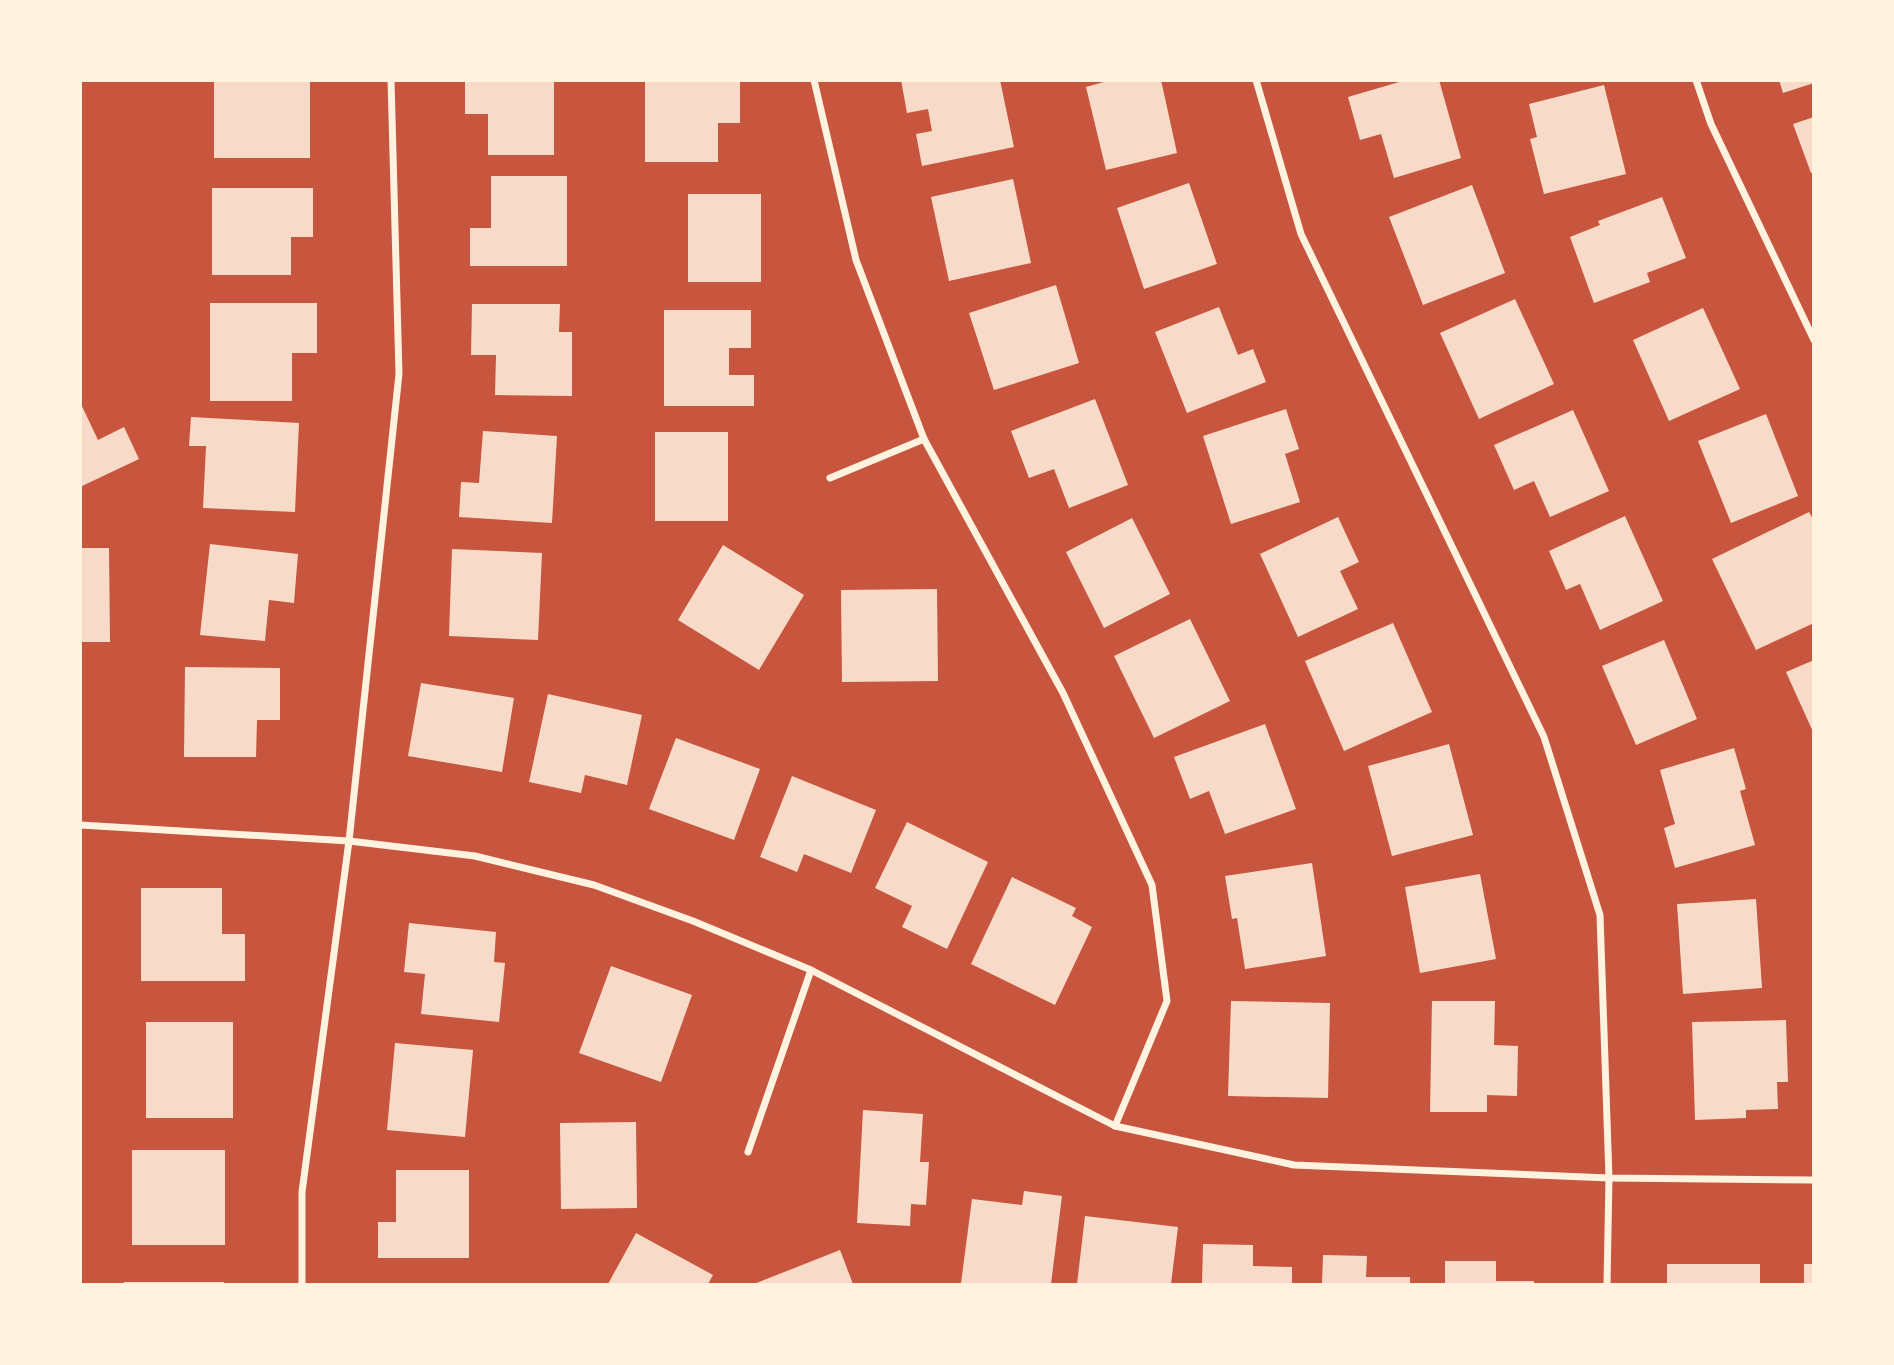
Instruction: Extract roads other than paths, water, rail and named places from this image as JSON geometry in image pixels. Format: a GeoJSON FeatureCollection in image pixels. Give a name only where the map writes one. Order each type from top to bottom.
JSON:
{"type":"FeatureCollection","features":[{"type":"Feature","properties":{"kind":"street"},"geometry":{"type":"LineString","coordinates":[[302,1284],[302,1192],[349,841],[399,374],[391,80]]}},
{"type":"Feature","properties":{"kind":"street"},"geometry":{"type":"LineString","coordinates":[[814,80],[856,260],[923,439],[1063,693],[1152,885],[1167,1001],[1115,1126]]}},
{"type":"Feature","properties":{"kind":"street"},"geometry":{"type":"LineString","coordinates":[[1256,80],[1301,234],[1544,737],[1600,915],[1609,1178],[1607,1284]]}},
{"type":"Feature","properties":{"kind":"street"},"geometry":{"type":"LineString","coordinates":[[1696,80],[1711,124],[1814,340]]}},
{"type":"Feature","properties":{"kind":"street"},"geometry":{"type":"LineString","coordinates":[[830,478],[923,439]]}},
{"type":"Feature","properties":{"kind":"street"},"geometry":{"type":"LineString","coordinates":[[80,825],[349,841],[475,856],[594,885],[693,921],[811,970],[1115,1126],[1294,1165],[1609,1178],[1814,1180]]}},
{"type":"Feature","properties":{"kind":"street"},"geometry":{"type":"LineString","coordinates":[[748,1152],[811,970]]}}]}
